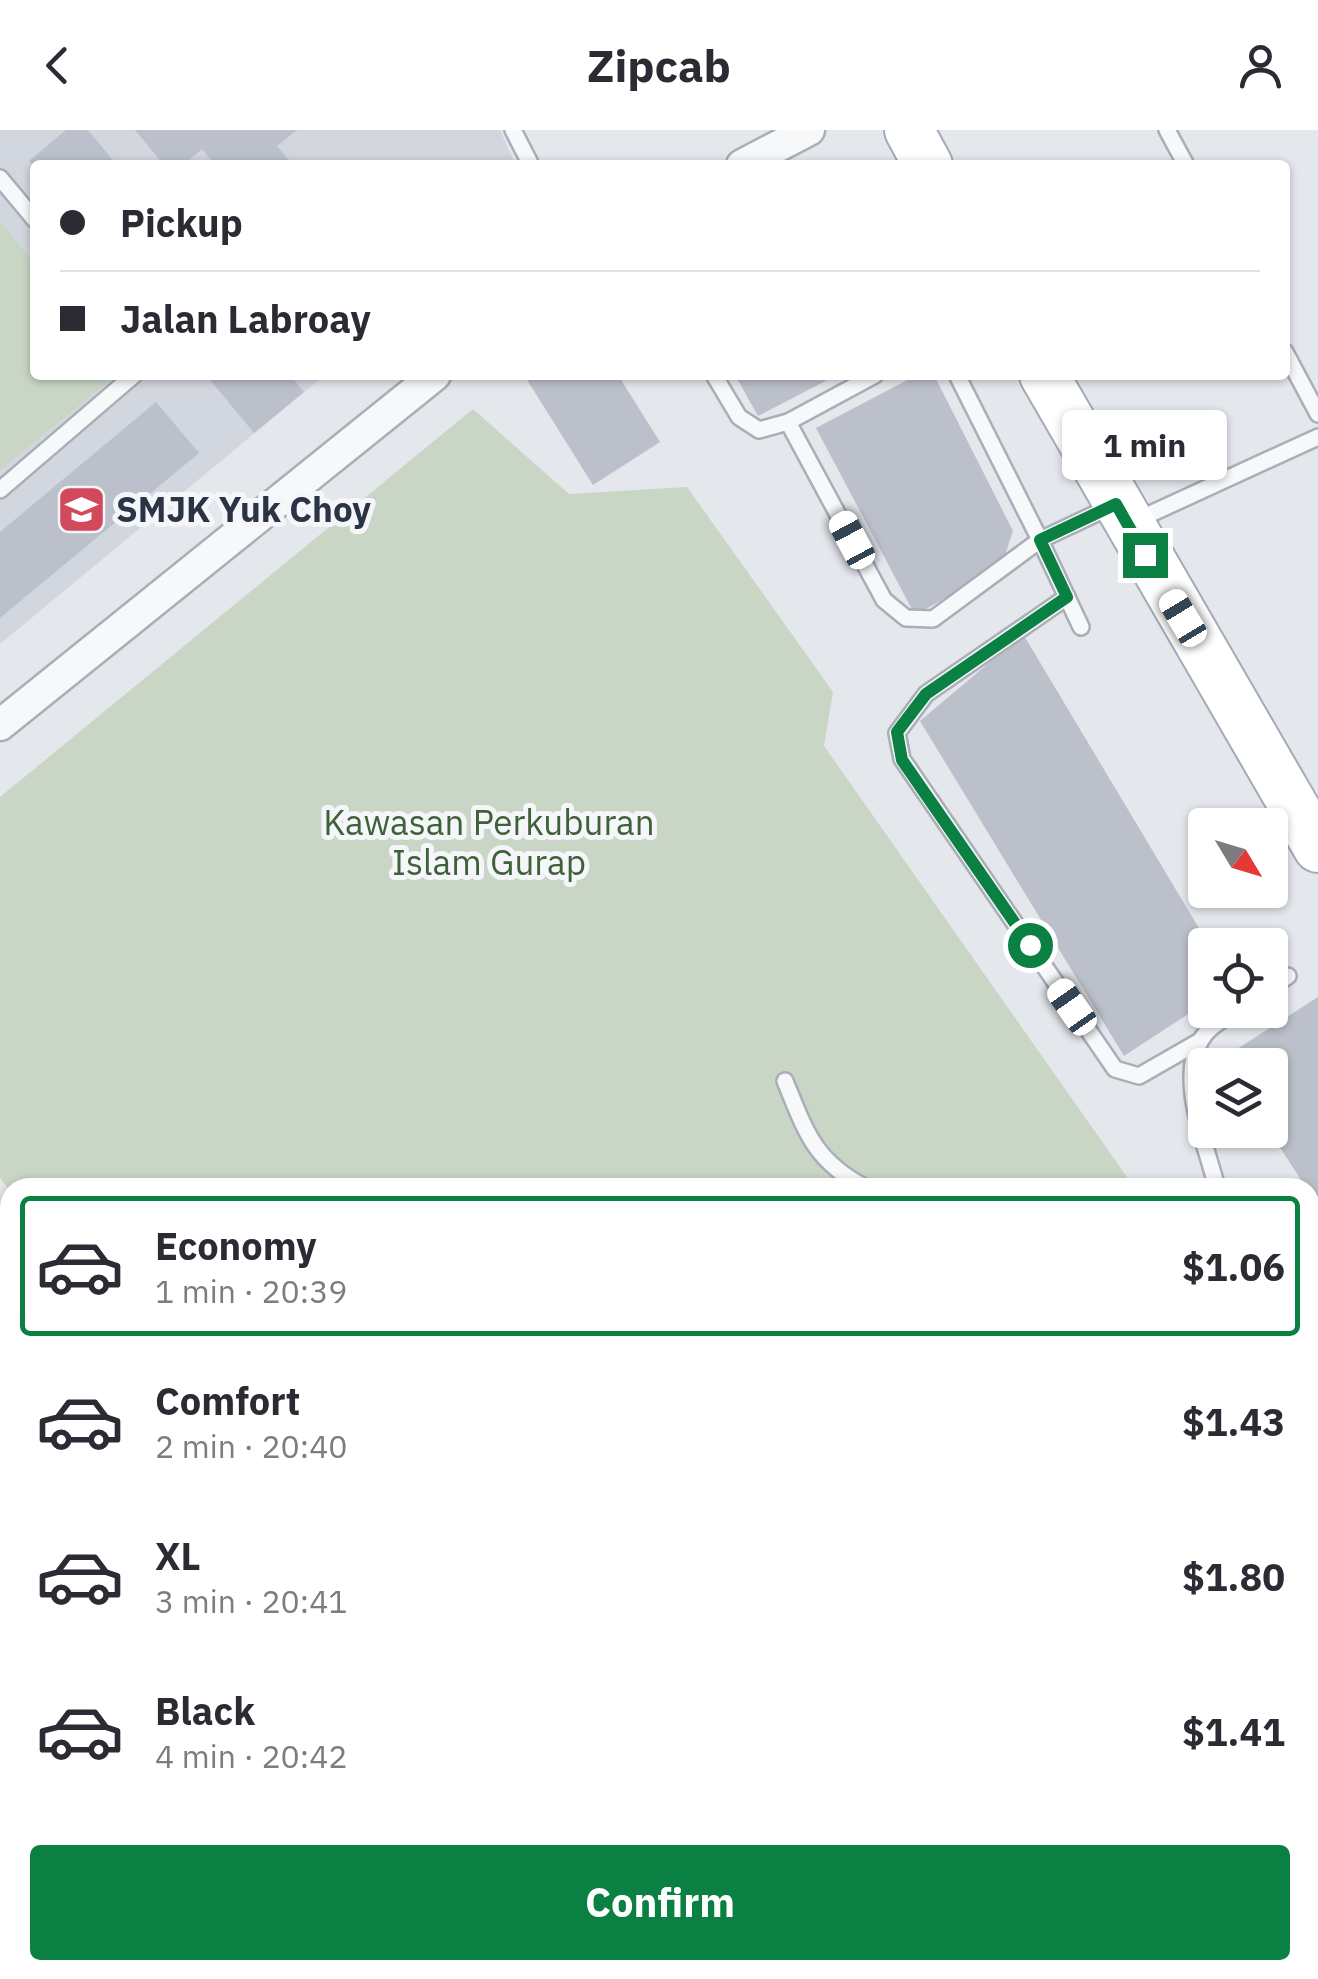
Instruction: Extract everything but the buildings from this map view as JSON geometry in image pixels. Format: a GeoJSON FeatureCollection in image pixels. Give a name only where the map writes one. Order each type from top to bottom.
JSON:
{"type":"FeatureCollection","features":[{"type":"Feature","properties":{"kind":"main road"},"geometry":{"type":"LineString","coordinates":[[908,130],[925,160]]}},
{"type":"Feature","properties":{"kind":"main road"},"geometry":{"type":"LineString","coordinates":[[1047,380],[1318,848]]}},
{"type":"Feature","properties":{"kind":"street"},"geometry":{"type":"LineString","coordinates":[[752,160],[809,130]]}},
{"type":"Feature","properties":{"kind":"street"},"geometry":{"type":"LineString","coordinates":[[0,726],[429,380]]}},
{"type":"Feature","properties":{"kind":"lane"},"geometry":{"type":"LineString","coordinates":[[513,130],[528,160]]}},
{"type":"Feature","properties":{"kind":"lane"},"geometry":{"type":"LineString","coordinates":[[1167,130],[1183,160]]}},
{"type":"Feature","properties":{"kind":"lane"},"geometry":{"type":"LineString","coordinates":[[0,178],[30,214]]}},
{"type":"Feature","properties":{"kind":"lane"},"geometry":{"type":"LineString","coordinates":[[1290,361],[1318,414]]}},
{"type":"Feature","properties":{"kind":"lane"},"geometry":{"type":"LineString","coordinates":[[0,490],[128,380]]}},
{"type":"Feature","properties":{"kind":"lane"},"geometry":{"type":"LineString","coordinates":[[717,380],[739,417],[758,430],[788,422],[867,380]]}},
{"type":"Feature","properties":{"kind":"lane"},"geometry":{"type":"LineString","coordinates":[[959,380],[1081,627]]}},
{"type":"Feature","properties":{"kind":"lane"},"geometry":{"type":"LineString","coordinates":[[788,422],[884,600],[906,618],[934,619],[1040,540],[1122,514],[1318,437]]}},
{"type":"Feature","properties":{"kind":"lane"},"geometry":{"type":"LineString","coordinates":[[1067,597],[926,694],[897,732],[902,760],[1115,1069],[1139,1076],[1200,1042],[1210,1028]]}},
{"type":"Feature","properties":{"kind":"lane"},"geometry":{"type":"LineString","coordinates":[[1200,1042],[1193,1085],[1215,1178]]}},
{"type":"Feature","properties":{"kind":"lane"},"geometry":{"type":"LineString","coordinates":[[785,1082],[812,1146],[850,1178]]}},
{"type":"Feature","properties":{"kind":"shaded area","name":"SMJK Yuk Choy"},"geometry":{"type":"Polygon","coordinates":[[[0,130],[500,130],[514,160],[30,160],[30,380],[319,380],[0,644],[0,130]]]}},
{"type":"Feature","properties":{"kind":"green space"},"geometry":{"type":"Polygon","coordinates":[[[0,221],[30,258],[30,380],[111,380],[0,470],[0,221]]]}},
{"type":"Feature","properties":{"kind":"green space","name":"Kawasan Perkuburan Islam Gurap"},"geometry":{"type":"Polygon","coordinates":[[[473,409],[569,494],[687,487],[833,692],[824,746],[1128,1178],[0,1178],[0,797],[473,409]]]}},
{"type":"Feature","properties":{"kind":"place","name":"SMJK Yuk Choy"},"geometry":{"type":"Point","coordinates":[81,509]}},
{"type":"Feature","properties":{"kind":"route"},"geometry":{"type":"LineString","coordinates":[[1030,945],[902,760],[897,732],[926,694],[1067,597],[1040,540],[1116,504],[1145,555]]}}]}
